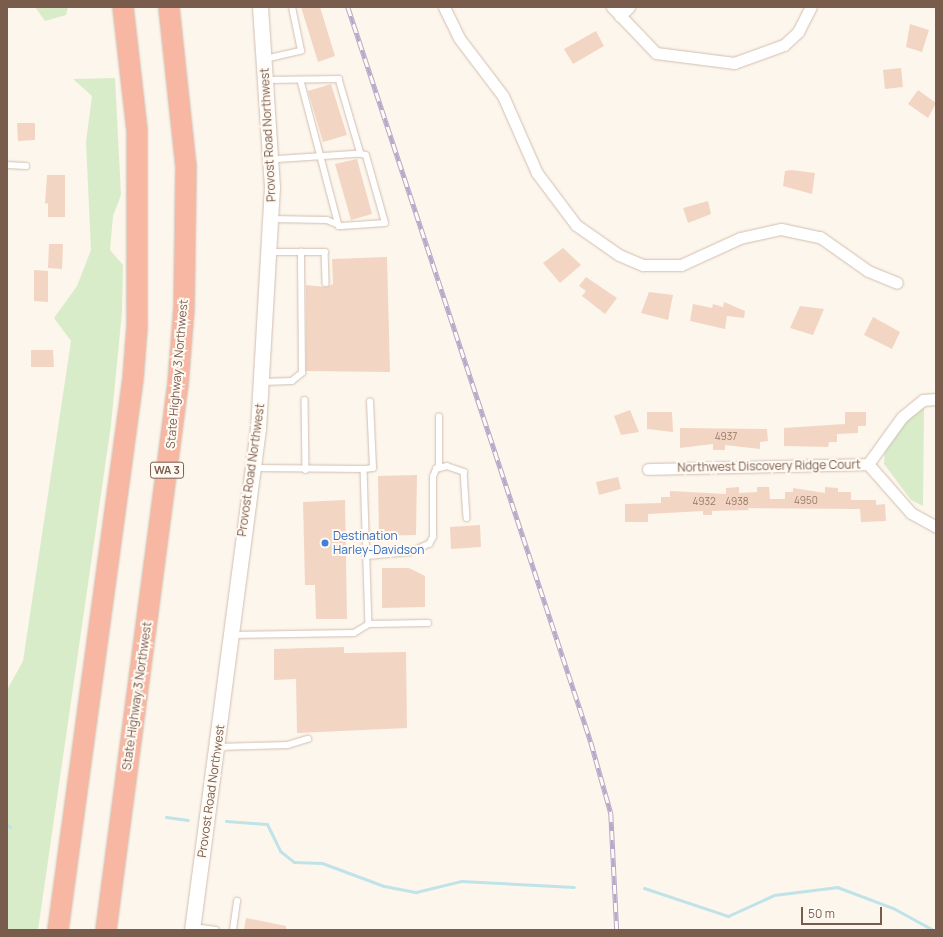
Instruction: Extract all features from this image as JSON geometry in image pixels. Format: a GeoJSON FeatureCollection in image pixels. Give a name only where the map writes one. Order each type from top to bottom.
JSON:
{"type":"FeatureCollection","features":[{"type":"Feature","properties":{"kind":"highway"},"geometry":{"type":"LineString","coordinates":[[58,930],[136,342],[137,138],[123,7]]}},
{"type":"Feature","properties":{"kind":"highway","name":"State Highway 3 Northwest"},"geometry":{"type":"LineString","coordinates":[[106,930],[177,392],[184,308],[186,167],[169,7]]}},
{"type":"Feature","properties":{"kind":"street","name":"Provost Road Northwest"},"geometry":{"type":"LineString","coordinates":[[192,929],[217,747],[262,382],[269,252],[271,160],[260,7]]}},
{"type":"Feature","properties":{"kind":"street"},"geometry":{"type":"LineString","coordinates":[[444,7],[459,38],[503,96],[537,173],[576,225],[619,255],[643,265],[681,266],[740,238],[781,229],[820,237],[868,271],[897,283]]}},
{"type":"Feature","properties":{"kind":"street"},"geometry":{"type":"LineString","coordinates":[[612,7],[656,53],[734,63],[784,45],[798,32],[811,7]]}},
{"type":"Feature","properties":{"kind":"street"},"geometry":{"type":"LineString","coordinates":[[620,16],[629,7]]}},
{"type":"Feature","properties":{"kind":"street"},"geometry":{"type":"LineString","coordinates":[[868,464],[902,416],[923,400],[936,399]]}},
{"type":"Feature","properties":{"kind":"street","name":"Northwest Discovery Ridge Court"},"geometry":{"type":"LineString","coordinates":[[648,469],[868,464],[911,513],[936,527]]}},
{"type":"Feature","properties":{"kind":"lane"},"geometry":{"type":"LineString","coordinates":[[264,59],[301,51],[292,7]]}},
{"type":"Feature","properties":{"kind":"lane"},"geometry":{"type":"LineString","coordinates":[[266,80],[301,81],[339,79],[361,154]]}},
{"type":"Feature","properties":{"kind":"lane"},"geometry":{"type":"LineString","coordinates":[[301,81],[339,226]]}},
{"type":"Feature","properties":{"kind":"lane"},"geometry":{"type":"LineString","coordinates":[[270,219],[327,220],[339,226],[385,223],[366,156],[361,154],[271,160]]}},
{"type":"Feature","properties":{"kind":"lane"},"geometry":{"type":"LineString","coordinates":[[7,165],[26,166]]}},
{"type":"Feature","properties":{"kind":"lane"},"geometry":{"type":"LineString","coordinates":[[269,252],[325,252],[326,283]]}},
{"type":"Feature","properties":{"kind":"lane"},"geometry":{"type":"LineString","coordinates":[[262,382],[292,381],[302,373],[301,252]]}},
{"type":"Feature","properties":{"kind":"lane"},"geometry":{"type":"LineString","coordinates":[[305,400],[306,470]]}},
{"type":"Feature","properties":{"kind":"lane"},"geometry":{"type":"LineString","coordinates":[[252,468],[306,470],[372,468],[370,402]]}},
{"type":"Feature","properties":{"kind":"lane"},"geometry":{"type":"LineString","coordinates":[[367,556],[410,552],[428,544],[434,537],[433,477],[439,468],[439,417]]}},
{"type":"Feature","properties":{"kind":"lane"},"geometry":{"type":"LineString","coordinates":[[439,468],[458,468],[464,472],[467,518]]}},
{"type":"Feature","properties":{"kind":"lane"},"geometry":{"type":"LineString","coordinates":[[364,469],[368,624]]}},
{"type":"Feature","properties":{"kind":"lane"},"geometry":{"type":"LineString","coordinates":[[231,635],[354,633],[368,624],[428,623]]}},
{"type":"Feature","properties":{"kind":"lane"},"geometry":{"type":"LineString","coordinates":[[217,747],[288,745],[308,739]]}},
{"type":"Feature","properties":{"kind":"lane"},"geometry":{"type":"LineString","coordinates":[[233,930],[237,901]]}},
{"type":"Feature","properties":{"kind":"lane"},"geometry":{"type":"LineString","coordinates":[[192,929],[216,930]]}},
{"type":"Feature","properties":{"kind":"green space"},"geometry":{"type":"Polygon","coordinates":[[[35,7],[68,7],[66,15],[45,21],[35,7]]]}},
{"type":"Feature","properties":{"kind":"green space"},"geometry":{"type":"Polygon","coordinates":[[[115,78],[121,195],[113,216],[110,250],[123,265],[122,312],[111,425],[38,930],[7,930],[7,690],[23,661],[71,341],[54,318],[77,286],[91,250],[86,142],[92,96],[73,79],[115,78]]]}},
{"type":"Feature","properties":{"kind":"green space"},"geometry":{"type":"Polygon","coordinates":[[[924,406],[923,506],[911,500],[884,464],[885,448],[903,423],[924,406]]]}},
{"type":"Feature","properties":{"kind":"building"},"geometry":{"type":"Polygon","coordinates":[[[301,7],[320,7],[335,56],[318,62],[301,7]]]}},
{"type":"Feature","properties":{"kind":"building"},"geometry":{"type":"Polygon","coordinates":[[[910,24],[929,30],[922,52],[906,47],[910,24]]]}},
{"type":"Feature","properties":{"kind":"building"},"geometry":{"type":"Polygon","coordinates":[[[596,31],[604,46],[573,64],[564,49],[596,31]]]}},
{"type":"Feature","properties":{"kind":"building"},"geometry":{"type":"Polygon","coordinates":[[[901,68],[903,87],[885,89],[883,70],[901,68]]]}},
{"type":"Feature","properties":{"kind":"building"},"geometry":{"type":"Polygon","coordinates":[[[331,84],[347,135],[323,142],[308,91],[331,84]]]}},
{"type":"Feature","properties":{"kind":"building"},"geometry":{"type":"Polygon","coordinates":[[[918,90],[936,103],[928,118],[908,104],[918,90]]]}},
{"type":"Feature","properties":{"kind":"building"},"geometry":{"type":"Polygon","coordinates":[[[17,123],[35,123],[35,140],[18,141],[17,123]]]}},
{"type":"Feature","properties":{"kind":"building"},"geometry":{"type":"Polygon","coordinates":[[[357,159],[372,214],[351,220],[335,164],[357,159]]]}},
{"type":"Feature","properties":{"kind":"building"},"geometry":{"type":"Polygon","coordinates":[[[791,170],[815,173],[812,194],[783,186],[785,171],[791,170]]]}},
{"type":"Feature","properties":{"kind":"building"},"geometry":{"type":"Polygon","coordinates":[[[47,175],[65,175],[65,217],[48,217],[48,203],[45,204],[47,175]]]}},
{"type":"Feature","properties":{"kind":"building"},"geometry":{"type":"Polygon","coordinates":[[[708,201],[711,214],[688,223],[683,208],[708,201]]]}},
{"type":"Feature","properties":{"kind":"building"},"geometry":{"type":"Polygon","coordinates":[[[49,244],[63,244],[62,269],[48,268],[49,244]]]}},
{"type":"Feature","properties":{"kind":"building"},"geometry":{"type":"Polygon","coordinates":[[[563,248],[581,265],[560,283],[543,263],[563,248]]]}},
{"type":"Feature","properties":{"kind":"building"},"geometry":{"type":"Polygon","coordinates":[[[387,257],[390,372],[306,371],[306,285],[326,287],[333,284],[332,259],[387,257]]]}},
{"type":"Feature","properties":{"kind":"building"},"geometry":{"type":"Polygon","coordinates":[[[34,270],[48,271],[48,302],[34,301],[34,270]]]}},
{"type":"Feature","properties":{"kind":"building"},"geometry":{"type":"Polygon","coordinates":[[[586,277],[617,298],[605,314],[582,296],[586,291],[579,286],[586,277]]]}},
{"type":"Feature","properties":{"kind":"building"},"geometry":{"type":"Polygon","coordinates":[[[649,292],[673,295],[668,320],[641,313],[649,292]]]}},
{"type":"Feature","properties":{"kind":"building"},"geometry":{"type":"Polygon","coordinates":[[[724,302],[745,311],[744,318],[727,316],[725,329],[690,321],[693,304],[712,308],[713,304],[723,307],[724,302]]]}},
{"type":"Feature","properties":{"kind":"building"},"geometry":{"type":"Polygon","coordinates":[[[800,306],[824,309],[813,335],[790,328],[800,306]]]}},
{"type":"Feature","properties":{"kind":"building"},"geometry":{"type":"Polygon","coordinates":[[[873,317],[900,332],[892,349],[864,335],[873,317]]]}},
{"type":"Feature","properties":{"kind":"building"},"geometry":{"type":"Polygon","coordinates":[[[31,350],[53,350],[54,367],[31,367],[31,350]]]}},
{"type":"Feature","properties":{"kind":"building"},"geometry":{"type":"Polygon","coordinates":[[[630,410],[639,432],[621,435],[614,416],[630,410]]]}},
{"type":"Feature","properties":{"kind":"building"},"geometry":{"type":"Polygon","coordinates":[[[647,412],[672,412],[673,432],[647,429],[647,412]]]}},
{"type":"Feature","properties":{"kind":"building"},"geometry":{"type":"Polygon","coordinates":[[[845,412],[866,412],[866,426],[858,426],[858,433],[837,434],[837,442],[829,442],[828,447],[784,446],[784,428],[845,424],[845,412]]]}},
{"type":"Feature","properties":{"kind":"building"},"geometry":{"type":"Polygon","coordinates":[[[680,428],[767,429],[768,441],[760,442],[760,449],[725,445],[725,450],[713,450],[713,444],[680,448],[680,428]]]}},
{"type":"Feature","properties":{"kind":"building"},"geometry":{"type":"Polygon","coordinates":[[[417,475],[416,535],[379,536],[378,476],[417,475]]]}},
{"type":"Feature","properties":{"kind":"building"},"geometry":{"type":"Polygon","coordinates":[[[618,477],[621,489],[599,495],[596,482],[618,477]]]}},
{"type":"Feature","properties":{"kind":"building"},"geometry":{"type":"Polygon","coordinates":[[[739,487],[739,493],[757,492],[757,487],[769,487],[770,499],[785,499],[785,492],[793,492],[793,488],[825,493],[825,487],[838,488],[838,492],[851,492],[851,500],[876,500],[876,505],[885,504],[886,521],[861,522],[860,509],[748,508],[749,510],[712,511],[712,515],[703,515],[703,511],[648,514],[648,522],[625,522],[625,504],[661,503],[661,497],[670,497],[670,491],[726,494],[726,488],[739,487]]]}},
{"type":"Feature","properties":{"kind":"building","name":"Destination Harley-Davidson"},"geometry":{"type":"Polygon","coordinates":[[[345,500],[347,619],[316,619],[315,585],[305,585],[303,502],[345,500]]]}},
{"type":"Feature","properties":{"kind":"building"},"geometry":{"type":"Polygon","coordinates":[[[480,525],[481,547],[451,549],[450,527],[480,525]]]}},
{"type":"Feature","properties":{"kind":"building"},"geometry":{"type":"Polygon","coordinates":[[[382,568],[409,568],[425,576],[425,607],[382,608],[382,568]]]}},
{"type":"Feature","properties":{"kind":"building"},"geometry":{"type":"Polygon","coordinates":[[[344,647],[344,653],[406,652],[407,728],[297,733],[296,679],[274,680],[274,649],[344,647]]]}},
{"type":"Feature","properties":{"kind":"building"},"geometry":{"type":"Polygon","coordinates":[[[246,918],[286,926],[286,930],[244,930],[246,918]]]}},
{"type":"Feature","properties":{"kind":"waterway"},"geometry":{"type":"LineString","coordinates":[[166,817],[188,820]]}},
{"type":"Feature","properties":{"kind":"waterway"},"geometry":{"type":"LineString","coordinates":[[226,821],[267,824],[280,851],[294,862],[322,863],[384,886],[416,892],[461,881],[574,887]]}},
{"type":"Feature","properties":{"kind":"waterway"},"geometry":{"type":"LineString","coordinates":[[7,825],[11,827]]}},
{"type":"Feature","properties":{"kind":"waterway"},"geometry":{"type":"LineString","coordinates":[[644,888],[728,916],[774,895],[837,887],[893,908],[933,930]]}},
{"type":"Feature","properties":{"kind":"railway"},"geometry":{"type":"LineString","coordinates":[[348,7],[591,742],[611,813],[617,930]]}},
{"type":"Feature","properties":{"kind":"place","name":"Destination Harley-Davidson"},"geometry":{"type":"Point","coordinates":[325,543]}}]}
